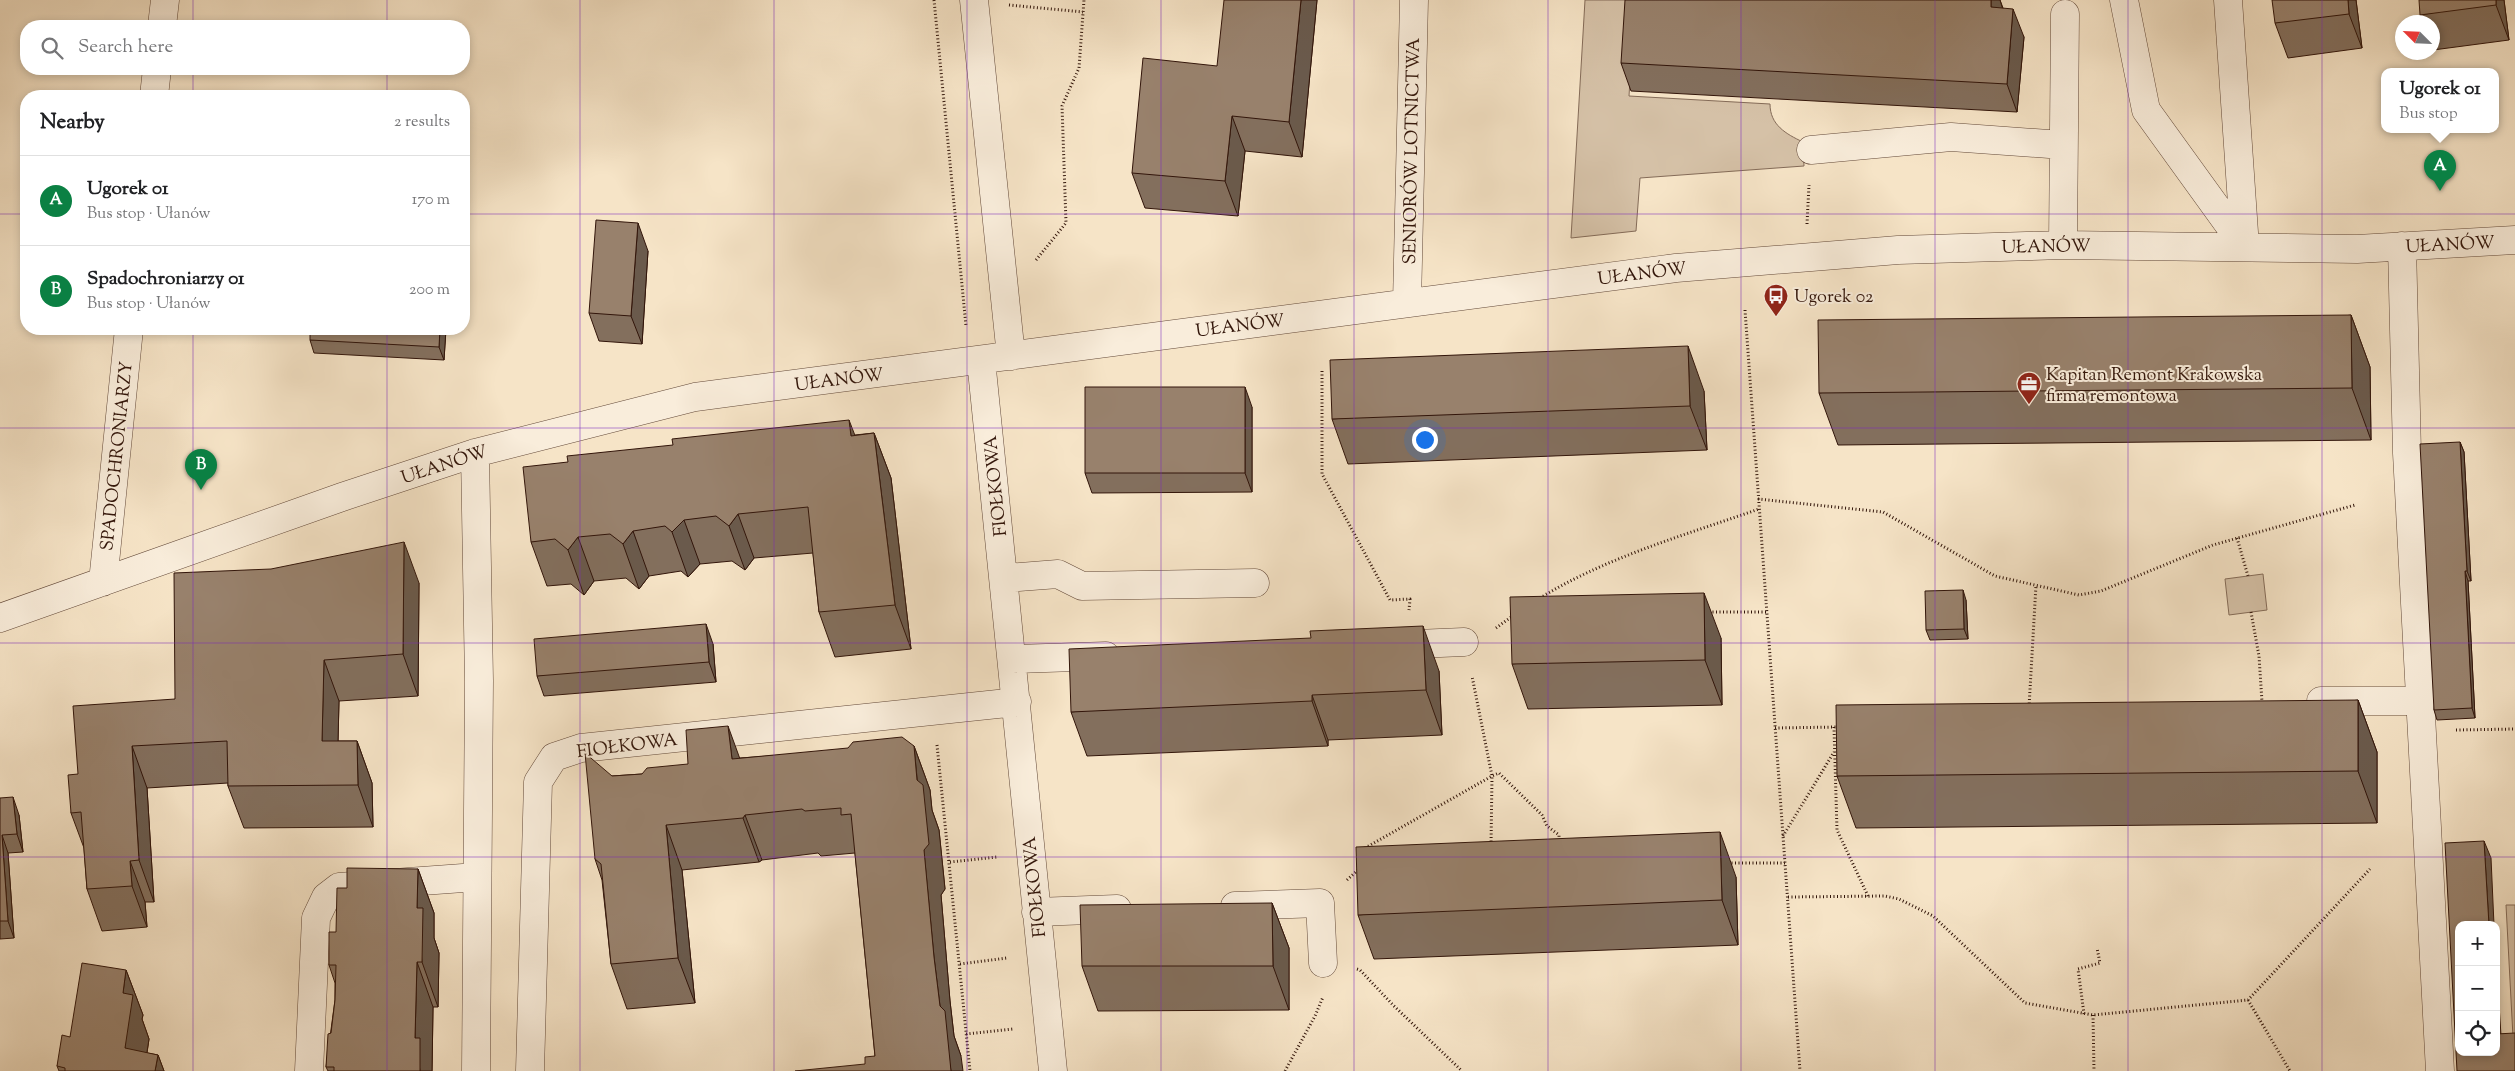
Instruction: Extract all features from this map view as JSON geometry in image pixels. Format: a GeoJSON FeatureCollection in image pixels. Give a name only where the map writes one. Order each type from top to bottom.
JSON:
{"type":"FeatureCollection","features":[{"type":"Feature","properties":{"kind":"street"},"geometry":{"type":"LineString","coordinates":[[163,20],[165,0]]}},
{"type":"Feature","properties":{"kind":"street","name":"SENIORÓW LOTNICTWA"},"geometry":{"type":"LineString","coordinates":[[1407,303],[1414,0]]}},
{"type":"Feature","properties":{"kind":"street"},"geometry":{"type":"LineString","coordinates":[[2124,0],[2146,110],[2245,247]]}},
{"type":"Feature","properties":{"kind":"street"},"geometry":{"type":"LineString","coordinates":[[2228,0],[2245,247]]}},
{"type":"Feature","properties":{"kind":"street"},"geometry":{"type":"LineString","coordinates":[[975,1],[1011,356]]}},
{"type":"Feature","properties":{"kind":"street"},"geometry":{"type":"LineString","coordinates":[[2063,245],[2065,14]]}},
{"type":"Feature","properties":{"kind":"street"},"geometry":{"type":"LineString","coordinates":[[155,90],[156,75]]}},
{"type":"Feature","properties":{"kind":"street"},"geometry":{"type":"LineString","coordinates":[[1811,150],[1951,136],[2063,146]]}},
{"type":"Feature","properties":{"kind":"street","name":"UŁANÓW"},"geometry":{"type":"LineString","coordinates":[[0,618],[342,497],[475,453],[695,397],[1676,268],[1898,250],[2063,245],[2357,249],[2515,240]]}},
{"type":"Feature","properties":{"kind":"street"},"geometry":{"type":"LineString","coordinates":[[2402,246],[2405,396],[2419,701],[2440,1071]]}},
{"type":"Feature","properties":{"kind":"street","name":"SPADOCHRONIARZY"},"geometry":{"type":"LineString","coordinates":[[103,582],[128,335]]}},
{"type":"Feature","properties":{"kind":"street","name":"FIOŁKOWA"},"geometry":{"type":"LineString","coordinates":[[982,360],[1053,1071]]}},
{"type":"Feature","properties":{"kind":"street"},"geometry":{"type":"LineString","coordinates":[[475,453],[479,681],[476,1071]]}},
{"type":"Feature","properties":{"kind":"street"},"geometry":{"type":"LineString","coordinates":[[1005,578],[1058,574],[1082,586],[1255,583]]}},
{"type":"Feature","properties":{"kind":"street"},"geometry":{"type":"LineString","coordinates":[[1369,646],[1476,637]]}},
{"type":"Feature","properties":{"kind":"street"},"geometry":{"type":"LineString","coordinates":[[1013,660],[1131,655]]}},
{"type":"Feature","properties":{"kind":"street"},"geometry":{"type":"LineString","coordinates":[[2262,702],[2419,701]]}},
{"type":"Feature","properties":{"kind":"street","name":"FIOŁKOWA"},"geometry":{"type":"LineString","coordinates":[[530,1071],[538,782],[554,757],[581,748],[1017,702]]}},
{"type":"Feature","properties":{"kind":"street"},"geometry":{"type":"LineString","coordinates":[[309,1071],[316,918],[326,897],[339,887],[477,877]]}},
{"type":"Feature","properties":{"kind":"street"},"geometry":{"type":"LineString","coordinates":[[1211,906],[1320,903],[1323,963]]}},
{"type":"Feature","properties":{"kind":"street"},"geometry":{"type":"LineString","coordinates":[[1036,912],[1142,908]]}},
{"type":"Feature","properties":{"kind":"path"},"geometry":{"type":"LineString","coordinates":[[934,0],[967,329]]}},
{"type":"Feature","properties":{"kind":"path"},"geometry":{"type":"LineString","coordinates":[[1030,267],[1066,224],[1062,106],[1079,68],[1084,0]]}},
{"type":"Feature","properties":{"kind":"path"},"geometry":{"type":"LineString","coordinates":[[975,1],[1083,12]]}},
{"type":"Feature","properties":{"kind":"path"},"geometry":{"type":"LineString","coordinates":[[1745,310],[1800,1071]]}},
{"type":"Feature","properties":{"kind":"path"},"geometry":{"type":"LineString","coordinates":[[1322,371],[1322,474],[1390,600],[1410,599],[1410,603]]}},
{"type":"Feature","properties":{"kind":"path"},"geometry":{"type":"LineString","coordinates":[[1758,499],[1883,512],[1995,576],[2079,595],[2101,591],[2213,545],[2355,505]]}},
{"type":"Feature","properties":{"kind":"path"},"geometry":{"type":"LineString","coordinates":[[1534,602],[1567,582],[1605,563],[1759,509]]}},
{"type":"Feature","properties":{"kind":"path"},"geometry":{"type":"LineString","coordinates":[[2237,538],[2248,576]]}},
{"type":"Feature","properties":{"kind":"path"},"geometry":{"type":"LineString","coordinates":[[2028,714],[2036,585]]}},
{"type":"Feature","properties":{"kind":"path"},"geometry":{"type":"LineString","coordinates":[[1706,612],[1766,612]]}},
{"type":"Feature","properties":{"kind":"path"},"geometry":{"type":"LineString","coordinates":[[2251,612],[2259,656],[2262,702]]}},
{"type":"Feature","properties":{"kind":"path"},"geometry":{"type":"LineString","coordinates":[[1476,637],[1517,613]]}},
{"type":"Feature","properties":{"kind":"path"},"geometry":{"type":"LineString","coordinates":[[1470,668],[1492,776],[1491,853]]}},
{"type":"Feature","properties":{"kind":"path"},"geometry":{"type":"LineString","coordinates":[[1834,727],[1837,830],[1868,896]]}},
{"type":"Feature","properties":{"kind":"path"},"geometry":{"type":"LineString","coordinates":[[1775,728],[1843,727]]}},
{"type":"Feature","properties":{"kind":"path"},"geometry":{"type":"LineString","coordinates":[[2421,731],[2515,729]]}},
{"type":"Feature","properties":{"kind":"path"},"geometry":{"type":"LineString","coordinates":[[937,741],[970,1071]]}},
{"type":"Feature","properties":{"kind":"path"},"geometry":{"type":"LineString","coordinates":[[1783,837],[1835,750]]}},
{"type":"Feature","properties":{"kind":"path"},"geometry":{"type":"LineString","coordinates":[[1365,855],[1365,847],[1499,773],[1542,815],[1547,826],[1559,835],[1559,844]]}},
{"type":"Feature","properties":{"kind":"path"},"geometry":{"type":"LineString","coordinates":[[950,862],[1030,854]]}},
{"type":"Feature","properties":{"kind":"path"},"geometry":{"type":"LineString","coordinates":[[1726,863],[1785,864]]}},
{"type":"Feature","properties":{"kind":"path"},"geometry":{"type":"LineString","coordinates":[[1788,897],[1868,896],[1899,899],[1933,916],[2026,1003],[2093,1016],[2248,1000],[2370,869]]}},
{"type":"Feature","properties":{"kind":"path"},"geometry":{"type":"LineString","coordinates":[[2084,1014],[2078,969],[2100,963],[2098,948]]}},
{"type":"Feature","properties":{"kind":"path"},"geometry":{"type":"LineString","coordinates":[[960,964],[1040,953]]}},
{"type":"Feature","properties":{"kind":"path"},"geometry":{"type":"LineString","coordinates":[[1285,1071],[1315,1016],[1325,990],[1323,963],[1360,970],[1393,1005],[1460,1069],[1454,1071]]}},
{"type":"Feature","properties":{"kind":"path"},"geometry":{"type":"LineString","coordinates":[[2248,1000],[2290,1071]]}},
{"type":"Feature","properties":{"kind":"path"},"geometry":{"type":"LineString","coordinates":[[2093,1016],[2094,1071]]}},
{"type":"Feature","properties":{"kind":"path"},"geometry":{"type":"LineString","coordinates":[[966,1034],[1049,1025]]}},
{"type":"Feature","properties":{"kind":"shaded area"},"geometry":{"type":"Polygon","coordinates":[[[1585,0],[1635,0],[1629,96],[1770,104],[1773,118],[1780,128],[1803,142],[1804,166],[1640,178],[1636,231],[1571,238],[1585,0]]]}},
{"type":"Feature","properties":{"kind":"shaded area"},"geometry":{"type":"Polygon","coordinates":[[[2263,574],[2267,610],[2229,615],[2225,579],[2263,574]]]}},
{"type":"Feature","properties":{"kind":"shaded area"},"geometry":{"type":"Polygon","coordinates":[[[2506,905],[2515,905],[2515,1037],[2513,1037],[2506,905]]]}},
{"type":"Feature","properties":{"kind":"building"},"geometry":{"type":"Polygon","coordinates":[[[1224,0],[1301,0],[1289,122],[1232,116],[1225,181],[1132,173],[1143,58],[1217,66],[1224,0]]]}},
{"type":"Feature","properties":{"kind":"building"},"geometry":{"type":"Polygon","coordinates":[[[1625,0],[1991,0],[1991,7],[2013,9],[2007,84],[1621,63],[1625,0]]]}},
{"type":"Feature","properties":{"kind":"building"},"geometry":{"type":"Polygon","coordinates":[[[2272,0],[2348,0],[2349,14],[2275,23],[2272,0]]]}},
{"type":"Feature","properties":{"kind":"building"},"geometry":{"type":"Polygon","coordinates":[[[2419,0],[2496,0],[2496,5],[2420,15],[2419,0]]]}},
{"type":"Feature","properties":{"kind":"building"},"geometry":{"type":"Polygon","coordinates":[[[596,220],[638,223],[631,316],[589,313],[596,220]]]}},
{"type":"Feature","properties":{"kind":"building"},"geometry":{"type":"Polygon","coordinates":[[[2351,315],[2352,388],[1819,393],[1818,320],[2351,315]]]}},
{"type":"Feature","properties":{"kind":"building"},"geometry":{"type":"Polygon","coordinates":[[[310,335],[440,335],[439,347],[310,340],[310,335]]]}},
{"type":"Feature","properties":{"kind":"building"},"geometry":{"type":"Polygon","coordinates":[[[1688,346],[1690,406],[1332,419],[1330,360],[1688,346]]]}},
{"type":"Feature","properties":{"kind":"building"},"geometry":{"type":"Polygon","coordinates":[[[1085,387],[1245,387],[1245,473],[1085,473],[1085,387]]]}},
{"type":"Feature","properties":{"kind":"building"},"geometry":{"type":"Polygon","coordinates":[[[849,420],[851,436],[874,433],[895,605],[819,612],[808,507],[738,514],[729,526],[716,516],[684,520],[672,532],[665,526],[633,531],[623,544],[610,534],[578,537],[568,550],[555,539],[531,542],[523,467],[568,462],[567,456],[673,445],[672,439],[849,420]]]}},
{"type":"Feature","properties":{"kind":"building"},"geometry":{"type":"Polygon","coordinates":[[[2460,442],[2472,708],[2434,710],[2420,444],[2460,442]]]}},
{"type":"Feature","properties":{"kind":"building"},"geometry":{"type":"Polygon","coordinates":[[[404,542],[403,654],[324,660],[322,741],[357,741],[358,785],[228,786],[227,741],[132,746],[139,860],[130,861],[132,886],[87,889],[81,812],[71,813],[68,775],[78,774],[73,706],[175,699],[174,573],[271,569],[404,542]]]}},
{"type":"Feature","properties":{"kind":"building"},"geometry":{"type":"Polygon","coordinates":[[[1963,590],[1964,629],[1926,630],[1925,591],[1963,590]]]}},
{"type":"Feature","properties":{"kind":"building"},"geometry":{"type":"Polygon","coordinates":[[[1704,593],[1705,660],[1512,664],[1510,597],[1704,593]]]}},
{"type":"Feature","properties":{"kind":"building"},"geometry":{"type":"Polygon","coordinates":[[[706,624],[709,662],[537,676],[534,639],[706,624]]]}},
{"type":"Feature","properties":{"kind":"building"},"geometry":{"type":"Polygon","coordinates":[[[1423,626],[1426,690],[1312,695],[1312,701],[1071,712],[1069,649],[1311,638],[1310,631],[1423,626]]]}},
{"type":"Feature","properties":{"kind":"building"},"geometry":{"type":"Polygon","coordinates":[[[2358,700],[2358,771],[1837,776],[1836,705],[2358,700]]]}},
{"type":"Feature","properties":{"kind":"building"},"geometry":{"type":"Polygon","coordinates":[[[728,726],[732,759],[848,748],[853,742],[902,737],[914,746],[917,780],[923,785],[929,844],[924,850],[934,957],[940,1006],[945,1011],[951,1071],[795,1071],[865,1064],[865,1057],[875,1056],[851,814],[841,815],[841,808],[805,811],[802,809],[745,815],[743,818],[666,825],[678,958],[611,964],[601,864],[595,859],[585,753],[612,776],[642,774],[647,768],[688,764],[686,730],[728,726]]]}},
{"type":"Feature","properties":{"kind":"building"},"geometry":{"type":"Polygon","coordinates":[[[13,797],[17,834],[2,835],[8,921],[0,921],[0,798],[13,797]]]}},
{"type":"Feature","properties":{"kind":"building"},"geometry":{"type":"Polygon","coordinates":[[[1720,832],[1722,900],[1358,915],[1356,847],[1720,832]]]}},
{"type":"Feature","properties":{"kind":"building"},"geometry":{"type":"Polygon","coordinates":[[[2484,841],[2489,921],[2455,921],[2455,1033],[2445,843],[2484,841]]]}},
{"type":"Feature","properties":{"kind":"building"},"geometry":{"type":"Polygon","coordinates":[[[347,868],[418,869],[417,908],[423,908],[422,962],[417,962],[415,1038],[420,1038],[420,1071],[334,1071],[334,1067],[326,1067],[328,1034],[331,1033],[335,1000],[336,965],[329,965],[329,932],[336,932],[337,888],[347,888],[347,868]]]}},
{"type":"Feature","properties":{"kind":"building"},"geometry":{"type":"Polygon","coordinates":[[[1272,903],[1273,966],[1082,966],[1080,905],[1272,903]]]}},
{"type":"Feature","properties":{"kind":"building"},"geometry":{"type":"Polygon","coordinates":[[[82,963],[126,970],[123,993],[133,995],[125,1048],[158,1055],[155,1071],[65,1071],[65,1068],[57,1066],[62,1035],[70,1037],[82,963]]]}},
{"type":"Feature","properties":{"kind":"building"},"geometry":{"type":"Polygon","coordinates":[[[2515,1033],[2515,1071],[2457,1071],[2456,1056],[2500,1056],[2500,1034],[2515,1033]]]}},
{"type":"Feature","properties":{"kind":"place","name":"Ugorek 01"},"geometry":{"type":"Point","coordinates":[2440,191]}},
{"type":"Feature","properties":{"kind":"place","name":"Ugorek 02"},"geometry":{"type":"Point","coordinates":[1776,317]}},
{"type":"Feature","properties":{"kind":"place","name":"Kapitan Remont Krakowska firma remontowa"},"geometry":{"type":"Point","coordinates":[2029,405]}},
{"type":"Feature","properties":{"kind":"place","name":"Spadochroniarzy 01"},"geometry":{"type":"Point","coordinates":[201,490]}}]}
